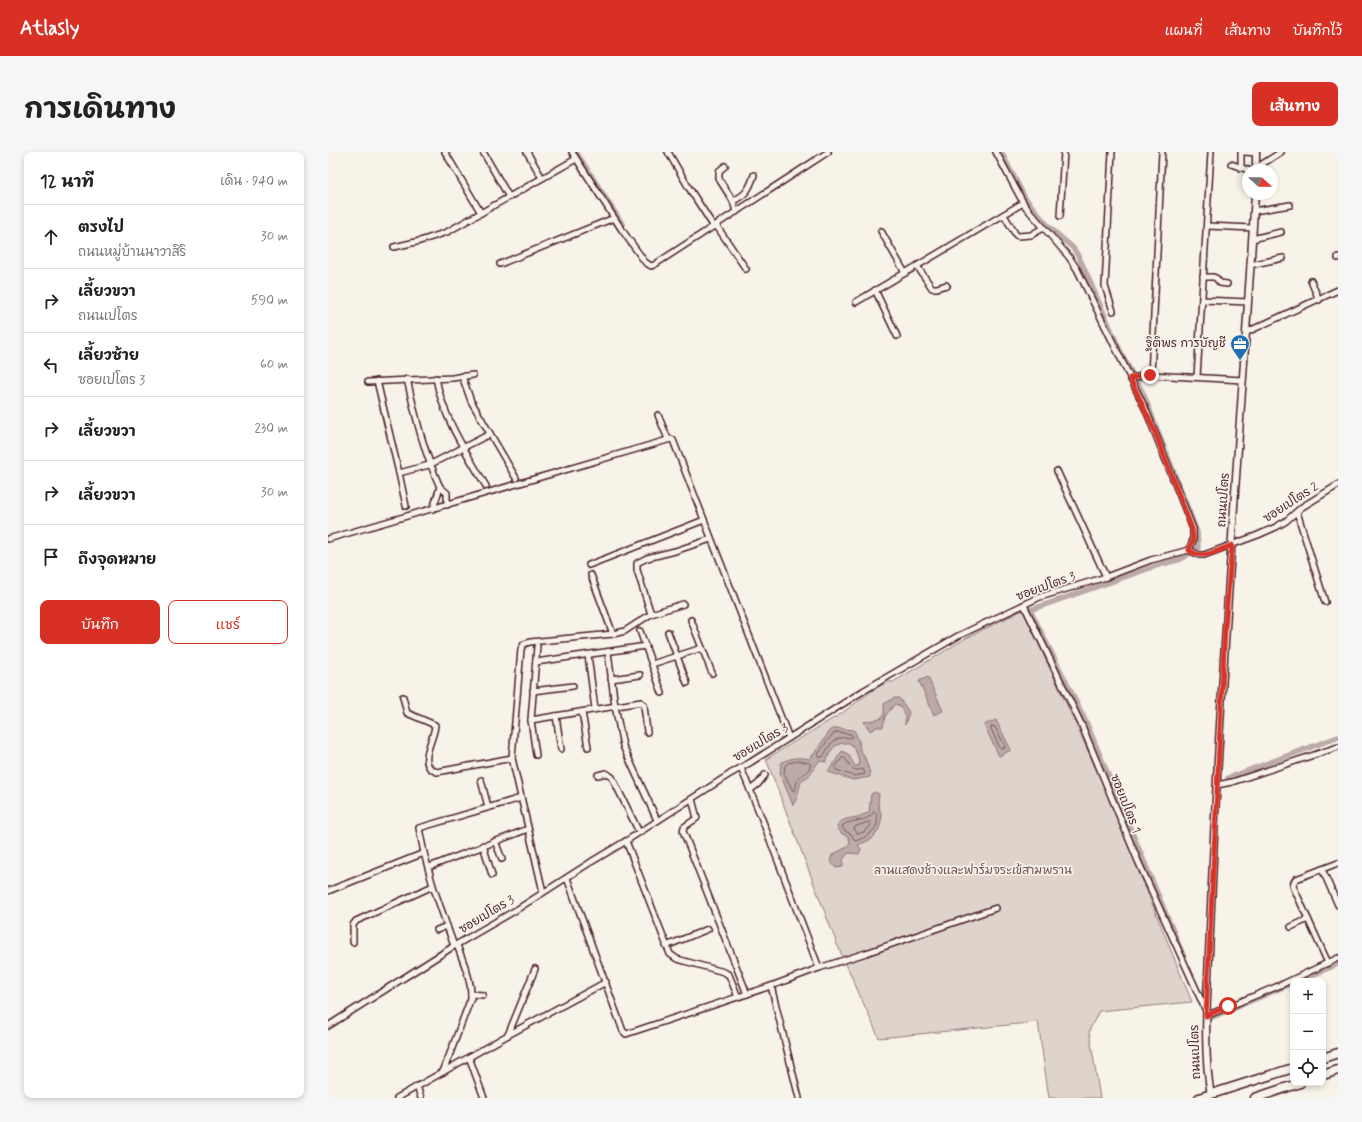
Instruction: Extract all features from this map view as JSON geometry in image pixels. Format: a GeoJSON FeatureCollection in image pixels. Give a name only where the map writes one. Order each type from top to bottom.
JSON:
{"type":"FeatureCollection","features":[{"type":"Feature","properties":{"kind":"main road"},"geometry":{"type":"LineString","coordinates":[[1326,1057],[1338,1053]]}},
{"type":"Feature","properties":{"kind":"main road"},"geometry":{"type":"LineString","coordinates":[[1199,1098],[1211,1096],[1290,1069]]}},
{"type":"Feature","properties":{"kind":"main road"},"geometry":{"type":"LineString","coordinates":[[1326,1074],[1338,1070]]}},
{"type":"Feature","properties":{"kind":"main road"},"geometry":{"type":"LineString","coordinates":[[1255,1098],[1291,1086]]}},
{"type":"Feature","properties":{"kind":"street"},"geometry":{"type":"LineString","coordinates":[[445,152],[481,213]]}},
{"type":"Feature","properties":{"kind":"street"},"geometry":{"type":"LineString","coordinates":[[484,152],[509,197]]}},
{"type":"Feature","properties":{"kind":"street"},"geometry":{"type":"LineString","coordinates":[[527,152],[542,178]]}},
{"type":"Feature","properties":{"kind":"street"},"geometry":{"type":"LineString","coordinates":[[572,152],[614,218],[645,262],[651,266],[828,152]]}},
{"type":"Feature","properties":{"kind":"street"},"geometry":{"type":"LineString","coordinates":[[668,152],[689,188],[746,269]]}},
{"type":"Feature","properties":{"kind":"street"},"geometry":{"type":"LineString","coordinates":[[996,152],[1023,202],[1043,228],[1069,257],[1077,269],[1132,378],[1155,432],[1192,529],[1193,540],[1190,551],[1199,555],[1208,554],[1232,545]]}},
{"type":"Feature","properties":{"kind":"street"},"geometry":{"type":"LineString","coordinates":[[1060,216],[1064,152]]}},
{"type":"Feature","properties":{"kind":"street"},"geometry":{"type":"LineString","coordinates":[[1112,152],[1105,286],[1113,311]]}},
{"type":"Feature","properties":{"kind":"street"},"geometry":{"type":"LineString","coordinates":[[1150,375],[1162,152]]}},
{"type":"Feature","properties":{"kind":"street"},"geometry":{"type":"LineString","coordinates":[[1197,377],[1211,152]]}},
{"type":"Feature","properties":{"kind":"street"},"geometry":{"type":"LineString","coordinates":[[1231,164],[1241,168],[1242,152],[1256,152],[1256,164]]}},
{"type":"Feature","properties":{"kind":"street"},"geometry":{"type":"LineString","coordinates":[[1263,164],[1281,152]]}},
{"type":"Feature","properties":{"kind":"street"},"geometry":{"type":"LineString","coordinates":[[394,247],[420,242],[447,232],[576,159]]}},
{"type":"Feature","properties":{"kind":"street"},"geometry":{"type":"LineString","coordinates":[[725,166],[719,171],[718,177],[733,201],[736,212]]}},
{"type":"Feature","properties":{"kind":"street"},"geometry":{"type":"LineString","coordinates":[[733,201],[739,198],[750,188],[754,175]]}},
{"type":"Feature","properties":{"kind":"street","name":"ถนนเปโตร"},"geometry":{"type":"LineString","coordinates":[[1211,1096],[1208,1082],[1206,1011],[1217,785],[1225,627],[1232,545],[1255,200]]}},
{"type":"Feature","properties":{"kind":"street"},"geometry":{"type":"LineString","coordinates":[[856,302],[1004,215],[1023,202]]}},
{"type":"Feature","properties":{"kind":"street"},"geometry":{"type":"LineString","coordinates":[[1254,211],[1290,205]]}},
{"type":"Feature","properties":{"kind":"street"},"geometry":{"type":"LineString","coordinates":[[1004,215],[1018,236],[1031,234],[1043,228]]}},
{"type":"Feature","properties":{"kind":"street"},"geometry":{"type":"LineString","coordinates":[[500,264],[614,218]]}},
{"type":"Feature","properties":{"kind":"street"},"geometry":{"type":"LineString","coordinates":[[1206,226],[1253,228]]}},
{"type":"Feature","properties":{"kind":"street"},"geometry":{"type":"LineString","coordinates":[[881,231],[905,273]]}},
{"type":"Feature","properties":{"kind":"street"},"geometry":{"type":"LineString","coordinates":[[1252,239],[1281,232]]}},
{"type":"Feature","properties":{"kind":"street"},"geometry":{"type":"LineString","coordinates":[[1250,265],[1283,258]]}},
{"type":"Feature","properties":{"kind":"street"},"geometry":{"type":"LineString","coordinates":[[917,266],[932,288],[937,288],[946,284],[948,286]]}},
{"type":"Feature","properties":{"kind":"street"},"geometry":{"type":"LineString","coordinates":[[1203,277],[1213,277],[1216,278],[1218,282],[1227,284]]}},
{"type":"Feature","properties":{"kind":"street"},"geometry":{"type":"LineString","coordinates":[[1312,281],[1319,300]]}},
{"type":"Feature","properties":{"kind":"street"},"geometry":{"type":"LineString","coordinates":[[875,290],[897,336]]}},
{"type":"Feature","properties":{"kind":"street"},"geometry":{"type":"LineString","coordinates":[[1246,332],[1319,300],[1338,290]]}},
{"type":"Feature","properties":{"kind":"street"},"geometry":{"type":"LineString","coordinates":[[1202,300],[1248,302]]}},
{"type":"Feature","properties":{"kind":"street"},"geometry":{"type":"LineString","coordinates":[[368,382],[473,375]]}},
{"type":"Feature","properties":{"kind":"street"},"geometry":{"type":"LineString","coordinates":[[1132,378],[1150,375],[1243,380]]}},
{"type":"Feature","properties":{"kind":"street"},"geometry":{"type":"LineString","coordinates":[[462,376],[471,401],[516,478]]}},
{"type":"Feature","properties":{"kind":"street"},"geometry":{"type":"LineString","coordinates":[[436,378],[440,398],[463,448],[486,486]]}},
{"type":"Feature","properties":{"kind":"street"},"geometry":{"type":"LineString","coordinates":[[408,379],[420,436],[430,465],[440,487],[448,493],[447,505]]}},
{"type":"Feature","properties":{"kind":"street"},"geometry":{"type":"LineString","coordinates":[[377,381],[406,506]]}},
{"type":"Feature","properties":{"kind":"street"},"geometry":{"type":"LineString","coordinates":[[658,415],[668,439]]}},
{"type":"Feature","properties":{"kind":"street"},"geometry":{"type":"LineString","coordinates":[[399,473],[430,465],[490,434]]}},
{"type":"Feature","properties":{"kind":"street"},"geometry":{"type":"LineString","coordinates":[[328,539],[668,439],[673,440],[789,738]]}},
{"type":"Feature","properties":{"kind":"street"},"geometry":{"type":"LineString","coordinates":[[1057,471],[1106,577]]}},
{"type":"Feature","properties":{"kind":"street"},"geometry":{"type":"LineString","coordinates":[[433,509],[440,487]]}},
{"type":"Feature","properties":{"kind":"street","name":"ซอยเปโตร 2"},"geometry":{"type":"LineString","coordinates":[[1232,545],[1276,527],[1286,521],[1302,507],[1337,488]]}},
{"type":"Feature","properties":{"kind":"street"},"geometry":{"type":"LineString","coordinates":[[1297,512],[1325,602]]}},
{"type":"Feature","properties":{"kind":"street"},"geometry":{"type":"LineString","coordinates":[[589,565],[704,520]]}},
{"type":"Feature","properties":{"kind":"street"},"geometry":{"type":"LineString","coordinates":[[651,614],[637,570],[637,563],[647,558],[675,552],[711,539]]}},
{"type":"Feature","properties":{"kind":"street","name":"ซอยเปโตร 3"},"geometry":{"type":"LineString","coordinates":[[328,1026],[516,910],[863,691],[945,644],[1040,597],[1106,577],[1151,560],[1190,551]]}},
{"type":"Feature","properties":{"kind":"street"},"geometry":{"type":"LineString","coordinates":[[591,575],[613,634]]}},
{"type":"Feature","properties":{"kind":"street"},"geometry":{"type":"LineString","coordinates":[[543,892],[512,758],[521,649],[524,644],[625,632],[651,614],[683,604]]}},
{"type":"Feature","properties":{"kind":"street","name":"ซอยเปโตร 1"},"geometry":{"type":"LineString","coordinates":[[1024,605],[1082,726],[1138,861],[1206,1011]]}},
{"type":"Feature","properties":{"kind":"street"},"geometry":{"type":"LineString","coordinates":[[691,620],[712,673]]}},
{"type":"Feature","properties":{"kind":"street"},"geometry":{"type":"LineString","coordinates":[[640,631],[662,693]]}},
{"type":"Feature","properties":{"kind":"street"},"geometry":{"type":"LineString","coordinates":[[668,632],[687,684]]}},
{"type":"Feature","properties":{"kind":"street"},"geometry":{"type":"LineString","coordinates":[[536,755],[531,720],[537,646]]}},
{"type":"Feature","properties":{"kind":"street"},"geometry":{"type":"LineString","coordinates":[[536,662],[646,646]]}},
{"type":"Feature","properties":{"kind":"street"},"geometry":{"type":"LineString","coordinates":[[652,664],[702,648]]}},
{"type":"Feature","properties":{"kind":"street"},"geometry":{"type":"LineString","coordinates":[[608,652],[615,706],[623,746],[658,820]]}},
{"type":"Feature","properties":{"kind":"street"},"geometry":{"type":"LineString","coordinates":[[588,655],[595,709]]}},
{"type":"Feature","properties":{"kind":"street"},"geometry":{"type":"LineString","coordinates":[[611,679],[640,675]]}},
{"type":"Feature","properties":{"kind":"street"},"geometry":{"type":"LineString","coordinates":[[533,691],[573,686]]}},
{"type":"Feature","properties":{"kind":"street"},"geometry":{"type":"LineString","coordinates":[[404,697],[407,713],[435,725],[426,756],[427,762],[432,770],[437,772],[512,758]]}},
{"type":"Feature","properties":{"kind":"street"},"geometry":{"type":"LineString","coordinates":[[531,720],[643,702],[647,732]]}},
{"type":"Feature","properties":{"kind":"street"},"geometry":{"type":"LineString","coordinates":[[582,712],[588,747]]}},
{"type":"Feature","properties":{"kind":"street"},"geometry":{"type":"LineString","coordinates":[[556,716],[561,749]]}},
{"type":"Feature","properties":{"kind":"street"},"geometry":{"type":"LineString","coordinates":[[1217,785],[1232,782],[1338,747]]}},
{"type":"Feature","properties":{"kind":"street"},"geometry":{"type":"LineString","coordinates":[[741,768],[819,968]]}},
{"type":"Feature","properties":{"kind":"street"},"geometry":{"type":"LineString","coordinates":[[598,775],[608,774],[614,779],[639,832]]}},
{"type":"Feature","properties":{"kind":"street"},"geometry":{"type":"LineString","coordinates":[[750,790],[758,784],[765,775]]}},
{"type":"Feature","properties":{"kind":"street"},"geometry":{"type":"LineString","coordinates":[[481,780],[488,807]]}},
{"type":"Feature","properties":{"kind":"street"},"geometry":{"type":"LineString","coordinates":[[443,1072],[471,998],[471,994],[469,980],[447,926],[433,886],[419,830],[420,828],[521,798]]}},
{"type":"Feature","properties":{"kind":"street"},"geometry":{"type":"LineString","coordinates":[[692,799],[697,818],[684,828],[683,831],[747,994]]}},
{"type":"Feature","properties":{"kind":"street"},"geometry":{"type":"LineString","coordinates":[[429,867],[528,829]]}},
{"type":"Feature","properties":{"kind":"street"},"geometry":{"type":"LineString","coordinates":[[495,841],[502,859]]}},
{"type":"Feature","properties":{"kind":"street"},"geometry":{"type":"LineString","coordinates":[[626,841],[670,954],[673,957],[729,975],[738,997]]}},
{"type":"Feature","properties":{"kind":"street"},"geometry":{"type":"LineString","coordinates":[[483,845],[492,875]]}},
{"type":"Feature","properties":{"kind":"street"},"geometry":{"type":"LineString","coordinates":[[328,891],[424,852]]}},
{"type":"Feature","properties":{"kind":"street"},"geometry":{"type":"LineString","coordinates":[[1328,963],[1293,886],[1296,879],[1338,863]]}},
{"type":"Feature","properties":{"kind":"street"},"geometry":{"type":"LineString","coordinates":[[1322,869],[1338,905]]}},
{"type":"Feature","properties":{"kind":"street"},"geometry":{"type":"LineString","coordinates":[[567,878],[623,1031],[626,1034],[771,986],[819,968],[996,908]]}},
{"type":"Feature","properties":{"kind":"street"},"geometry":{"type":"LineString","coordinates":[[353,942],[353,925],[356,921],[433,886]]}},
{"type":"Feature","properties":{"kind":"street"},"geometry":{"type":"LineString","coordinates":[[1291,927],[1308,919]]}},
{"type":"Feature","properties":{"kind":"street"},"geometry":{"type":"LineString","coordinates":[[436,930],[447,926]]}},
{"type":"Feature","properties":{"kind":"street"},"geometry":{"type":"LineString","coordinates":[[666,946],[708,929]]}},
{"type":"Feature","properties":{"kind":"street"},"geometry":{"type":"LineString","coordinates":[[1206,1011],[1283,984],[1338,958]]}},
{"type":"Feature","properties":{"kind":"street"},"geometry":{"type":"LineString","coordinates":[[508,1035],[535,969]]}},
{"type":"Feature","properties":{"kind":"street"},"geometry":{"type":"LineString","coordinates":[[401,1097],[417,1086],[606,982]]}},
{"type":"Feature","properties":{"kind":"street"},"geometry":{"type":"LineString","coordinates":[[771,986],[799,1098]]}},
{"type":"Feature","properties":{"kind":"street"},"geometry":{"type":"LineString","coordinates":[[471,994],[482,995]]}},
{"type":"Feature","properties":{"kind":"street"},"geometry":{"type":"LineString","coordinates":[[469,1057],[484,1098]]}},
{"type":"Feature","properties":{"kind":"street"},"geometry":{"type":"LineString","coordinates":[[417,1086],[421,1098]]}},
{"type":"Feature","properties":{"kind":"green space","name":"ลานแสดงช้างและฟาร์มจระเข้สามพราน"},"geometry":{"type":"Polygon","coordinates":[[[1023,610],[1105,788],[1192,1002],[1099,1011],[1089,1031],[1100,1098],[1049,1098],[1038,1022],[879,1038],[837,944],[766,759],[842,713],[873,690],[887,682],[893,682],[968,637],[1023,610]]]}},
{"type":"Feature","properties":{"kind":"water"},"geometry":{"type":"Polygon","coordinates":[[[928,677],[943,711],[934,715],[919,681],[928,677]]]}},
{"type":"Feature","properties":{"kind":"water"},"geometry":{"type":"Polygon","coordinates":[[[894,698],[899,698],[909,712],[905,725],[905,716],[900,706],[895,704],[885,716],[883,727],[877,727],[870,731],[864,722],[880,719],[884,714],[884,704],[894,698]]]}},
{"type":"Feature","properties":{"kind":"water"},"geometry":{"type":"Polygon","coordinates":[[[996,720],[1011,750],[999,756],[984,725],[996,720]]]}},
{"type":"Feature","properties":{"kind":"water"},"geometry":{"type":"Polygon","coordinates":[[[835,728],[854,730],[859,741],[860,750],[864,755],[870,777],[853,780],[828,772],[842,751],[848,754],[855,766],[858,766],[859,763],[856,751],[850,743],[837,745],[830,753],[826,762],[819,761],[810,775],[801,781],[797,798],[793,805],[780,774],[781,763],[795,758],[810,759],[830,731],[835,728]]]}},
{"type":"Feature","properties":{"kind":"water"},"geometry":{"type":"Polygon","coordinates":[[[875,792],[879,794],[878,804],[882,817],[879,829],[872,839],[858,845],[861,849],[859,854],[848,853],[843,860],[843,867],[836,868],[830,861],[832,855],[847,847],[850,842],[848,836],[842,834],[837,827],[843,820],[858,817],[869,812],[871,794],[875,792]]]}},
{"type":"Feature","properties":{"kind":"waterway"},"geometry":{"type":"LineString","coordinates":[[576,152],[623,225]]}},
{"type":"Feature","properties":{"kind":"waterway"},"geometry":{"type":"LineString","coordinates":[[1001,152],[1025,198],[1048,226],[1073,248],[1079,257],[1123,357],[1143,393],[1197,532],[1198,548],[1181,559],[1159,565],[1030,610],[1086,722],[1183,955]]}},
{"type":"Feature","properties":{"kind":"waterway"},"geometry":{"type":"LineString","coordinates":[[1228,778],[1338,737]]}},
{"type":"Feature","properties":{"kind":"waterway"},"geometry":{"type":"LineString","coordinates":[[1305,978],[1338,964]]}},
{"type":"Feature","properties":{"kind":"waterway"},"geometry":{"type":"LineString","coordinates":[[1207,1011],[1210,1018],[1290,984]]}},
{"type":"Feature","properties":{"kind":"place","name":"ฐิติพร การบัญชี"},"geometry":{"type":"Point","coordinates":[1240,361]}},
{"type":"Feature","properties":{"kind":"route"},"geometry":{"type":"LineString","coordinates":[[1150,375],[1130,378],[1146,410],[1192,529],[1193,540],[1189,550],[1199,555],[1204,555],[1232,545],[1225,627],[1206,1016],[1228,1006]]}}]}
